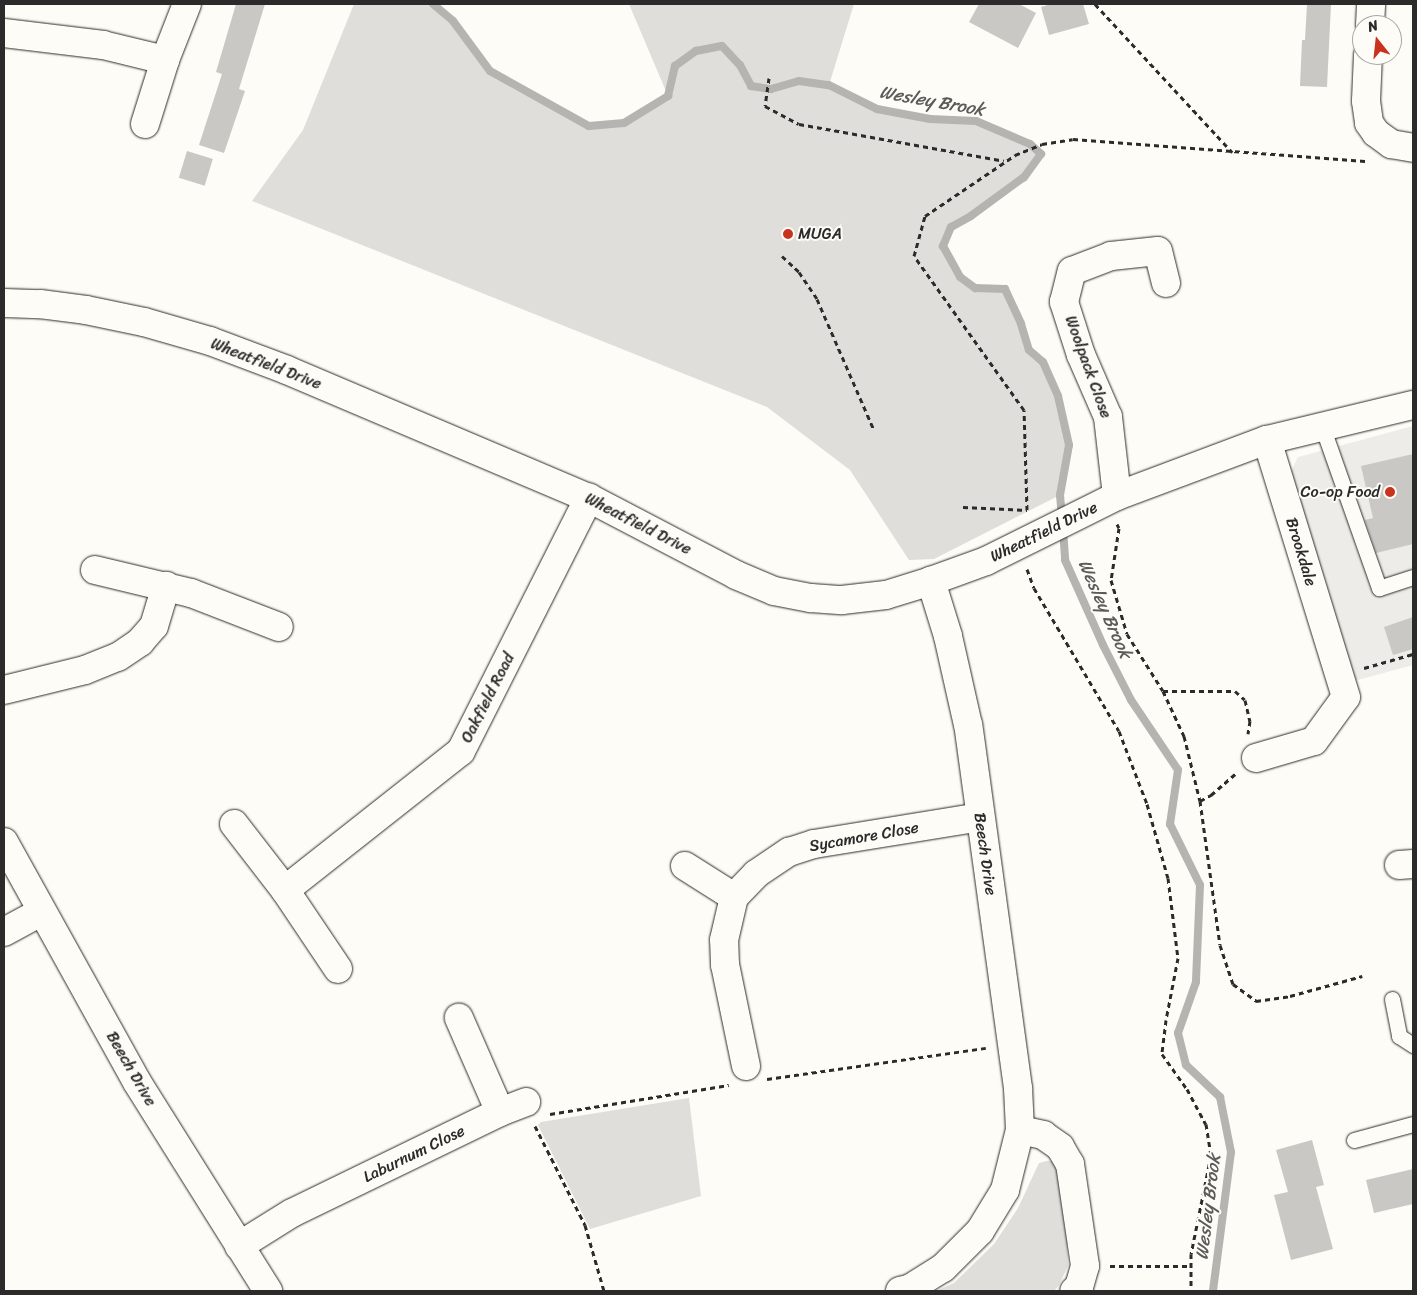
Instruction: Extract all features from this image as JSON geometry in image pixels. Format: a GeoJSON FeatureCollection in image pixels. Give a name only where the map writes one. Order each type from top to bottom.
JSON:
{"type":"FeatureCollection","features":[{"type":"Feature","properties":{"kind":"street"},"geometry":{"type":"LineString","coordinates":[[145,124],[165,60],[187,4]]}},
{"type":"Feature","properties":{"kind":"street"},"geometry":{"type":"LineString","coordinates":[[4,33],[103,44],[165,60]]}},
{"type":"Feature","properties":{"kind":"street"},"geometry":{"type":"LineString","coordinates":[[1368,65],[1366,101],[1370,123],[1376,133],[1391,144],[1413,148]]}},
{"type":"Feature","properties":{"kind":"street","name":"Woolpack Close"},"geometry":{"type":"LineString","coordinates":[[1111,499],[1108,418],[1081,355],[1064,302],[1072,271],[1111,256],[1158,251],[1166,283]]}},
{"type":"Feature","properties":{"kind":"street","name":"Wheatfield Drive"},"geometry":{"type":"LineString","coordinates":[[4,303],[86,310],[144,322],[210,341],[287,370],[589,498],[736,575],[774,591],[811,598],[842,600],[886,595],[930,581],[986,560],[1111,499],[1267,440]]}},
{"type":"Feature","properties":{"kind":"street"},"geometry":{"type":"LineString","coordinates":[[1267,440],[1413,405]]}},
{"type":"Feature","properties":{"kind":"street","name":"Brookdale"},"geometry":{"type":"LineString","coordinates":[[1256,758],[1314,741],[1346,697],[1267,440]]}},
{"type":"Feature","properties":{"kind":"street","name":"Oakfield Road"},"geometry":{"type":"LineString","coordinates":[[285,890],[461,751],[589,498]]}},
{"type":"Feature","properties":{"kind":"street"},"geometry":{"type":"LineString","coordinates":[[95,570],[191,593],[279,627]]}},
{"type":"Feature","properties":{"kind":"street","name":"Beech Drive"},"geometry":{"type":"LineString","coordinates":[[900,1291],[909,1289],[943,1268],[980,1231],[1005,1190],[1020,1130],[1018,1088],[968,725],[948,636],[930,581]]}},
{"type":"Feature","properties":{"kind":"street"},"geometry":{"type":"LineString","coordinates":[[4,690],[85,670],[118,657],[140,642],[154,626],[166,586]]}},
{"type":"Feature","properties":{"kind":"street","name":"Sycamore Close"},"geometry":{"type":"LineString","coordinates":[[734,897],[756,874],[774,860],[806,846],[980,817]]}},
{"type":"Feature","properties":{"kind":"street"},"geometry":{"type":"LineString","coordinates":[[234,824],[285,890],[338,969]]}},
{"type":"Feature","properties":{"kind":"street","name":"Beech Drive"},"geometry":{"type":"LineString","coordinates":[[4,842],[41,912],[137,1082],[268,1291]]}},
{"type":"Feature","properties":{"kind":"street"},"geometry":{"type":"LineString","coordinates":[[685,866],[734,897],[724,940],[725,965],[746,1066]]}},
{"type":"Feature","properties":{"kind":"street"},"geometry":{"type":"LineString","coordinates":[[4,932],[41,912]]}},
{"type":"Feature","properties":{"kind":"street"},"geometry":{"type":"LineString","coordinates":[[459,1018],[500,1112]]}},
{"type":"Feature","properties":{"kind":"street","name":"Laburnum Close"},"geometry":{"type":"LineString","coordinates":[[239,1246],[292,1213],[500,1112],[530,1113]]}},
{"type":"Feature","properties":{"kind":"street"},"geometry":{"type":"LineString","coordinates":[[1020,1130],[1043,1135],[1049,1139],[1060,1147],[1070,1164],[1086,1266],[1079,1287],[1074,1291]]}},
{"type":"Feature","properties":{"kind":"lane"},"geometry":{"type":"LineString","coordinates":[[1322,426],[1379,588],[1413,577]]}},
{"type":"Feature","properties":{"kind":"lane"},"geometry":{"type":"LineString","coordinates":[[1392,999],[1399,1036],[1413,1045]]}},
{"type":"Feature","properties":{"kind":"lane"},"geometry":{"type":"LineString","coordinates":[[1354,1140],[1413,1124]]}},
{"type":"Feature","properties":{"kind":"path"},"geometry":{"type":"LineString","coordinates":[[1095,4],[1232,152]]}},
{"type":"Feature","properties":{"kind":"path"},"geometry":{"type":"LineString","coordinates":[[769,78],[765,106],[800,124],[1005,161]]}},
{"type":"Feature","properties":{"kind":"path"},"geometry":{"type":"LineString","coordinates":[[1191,1291],[1191,1254],[1211,1155],[1206,1124],[1187,1089],[1162,1054],[1166,1020],[1178,958],[1168,878],[1147,804],[1119,731],[1034,588],[1027,540],[1024,410],[914,256],[925,216],[1005,161],[1042,144],[1073,139],[1370,162]]}},
{"type":"Feature","properties":{"kind":"path"},"geometry":{"type":"LineString","coordinates":[[782,256],[799,272],[817,299],[874,430]]}},
{"type":"Feature","properties":{"kind":"path"},"geometry":{"type":"LineString","coordinates":[[1111,499],[1119,528],[1112,580],[1127,634],[1164,691],[1184,736],[1200,801],[1220,945],[1233,984],[1256,1001],[1290,996],[1362,976]]}},
{"type":"Feature","properties":{"kind":"path"},"geometry":{"type":"LineString","coordinates":[[963,507],[1027,510]]}},
{"type":"Feature","properties":{"kind":"path"},"geometry":{"type":"LineString","coordinates":[[1339,674],[1413,654]]}},
{"type":"Feature","properties":{"kind":"path"},"geometry":{"type":"LineString","coordinates":[[1164,691],[1235,691],[1245,700],[1250,721],[1248,739],[1256,758],[1249,769],[1231,775],[1211,795],[1200,801]]}},
{"type":"Feature","properties":{"kind":"path"},"geometry":{"type":"LineString","coordinates":[[530,1113],[585,1225],[604,1291]]}},
{"type":"Feature","properties":{"kind":"path"},"geometry":{"type":"LineString","coordinates":[[1086,1266],[1191,1266]]}},
{"type":"Feature","properties":{"kind":"shaded area"},"geometry":{"type":"Polygon","coordinates":[[[354,4],[433,4],[453,21],[490,71],[590,126],[624,123],[668,96],[629,4],[854,4],[829,85],[877,109],[930,119],[976,121],[1030,144],[1041,154],[1024,177],[971,216],[951,227],[943,246],[960,277],[975,288],[1005,289],[1021,324],[1029,350],[1043,362],[1058,396],[1069,445],[1060,495],[934,559],[909,560],[850,470],[767,407],[252,201],[303,130],[354,4]]]}},
{"type":"Feature","properties":{"kind":"shaded area"},"geometry":{"type":"Polygon","coordinates":[[[1413,426],[1413,665],[1354,681],[1289,476],[1298,457],[1413,426]]]}},
{"type":"Feature","properties":{"kind":"shaded area"},"geometry":{"type":"Polygon","coordinates":[[[689,1098],[701,1196],[590,1229],[538,1125],[541,1122],[689,1098]]]}},
{"type":"Feature","properties":{"kind":"shaded area"},"geometry":{"type":"Polygon","coordinates":[[[1054,1161],[1059,1168],[1066,1221],[1068,1266],[1054,1291],[936,1291],[954,1283],[994,1244],[1018,1208],[1039,1163],[1054,1161]]]}},
{"type":"Feature","properties":{"kind":"building"},"geometry":{"type":"Polygon","coordinates":[[[236,4],[265,4],[239,89],[245,91],[224,153],[199,145],[222,74],[216,72],[236,4]]]}},
{"type":"Feature","properties":{"kind":"building"},"geometry":{"type":"Polygon","coordinates":[[[979,4],[1019,4],[1036,13],[1018,48],[969,22],[979,4]]]}},
{"type":"Feature","properties":{"kind":"building"},"geometry":{"type":"Polygon","coordinates":[[[1051,4],[1083,4],[1089,24],[1049,35],[1041,7],[1051,4]]]}},
{"type":"Feature","properties":{"kind":"building"},"geometry":{"type":"Polygon","coordinates":[[[1307,4],[1331,4],[1327,87],[1300,86],[1302,40],[1305,40],[1307,4]]]}},
{"type":"Feature","properties":{"kind":"building"},"geometry":{"type":"Polygon","coordinates":[[[187,151],[213,159],[205,186],[179,178],[187,151]]]}},
{"type":"Feature","properties":{"kind":"building","name":"Co-op Food"},"geometry":{"type":"Polygon","coordinates":[[[1413,454],[1413,544],[1376,553],[1365,520],[1373,518],[1361,466],[1413,454]]]}},
{"type":"Feature","properties":{"kind":"building"},"geometry":{"type":"Polygon","coordinates":[[[1413,617],[1413,649],[1393,655],[1384,627],[1413,617]]]}},
{"type":"Feature","properties":{"kind":"building"},"geometry":{"type":"Polygon","coordinates":[[[1312,1140],[1324,1185],[1316,1187],[1333,1249],[1291,1260],[1274,1195],[1288,1192],[1276,1150],[1312,1140]]]}},
{"type":"Feature","properties":{"kind":"building"},"geometry":{"type":"Polygon","coordinates":[[[1413,1169],[1413,1204],[1374,1213],[1366,1180],[1413,1169]]]}},
{"type":"Feature","properties":{"kind":"waterway","name":"Wesley Brook"},"geometry":{"type":"LineString","coordinates":[[433,4],[453,21],[490,71],[589,126],[624,123],[668,96],[675,66],[696,51],[722,46],[740,65],[751,86],[771,89],[799,81],[829,85],[877,109],[930,119],[976,121],[1030,144],[1041,154],[1024,177],[971,216],[951,227],[943,246],[960,277],[975,288],[1005,289],[1021,324],[1029,350],[1043,362],[1058,396],[1069,445],[1060,495],[1062,518]]}},
{"type":"Feature","properties":{"kind":"waterway","name":"Wesley Brook"},"geometry":{"type":"LineString","coordinates":[[1063,529],[1065,560],[1103,645],[1131,700],[1178,770],[1170,824],[1200,885],[1196,982],[1178,1033],[1186,1065],[1220,1097],[1231,1152],[1213,1291]]}},
{"type":"Feature","properties":{"kind":"place","name":"MUGA"},"geometry":{"type":"Point","coordinates":[788,234]}},
{"type":"Feature","properties":{"kind":"place","name":"Co-op Food"},"geometry":{"type":"Point","coordinates":[1390,492]}}]}
